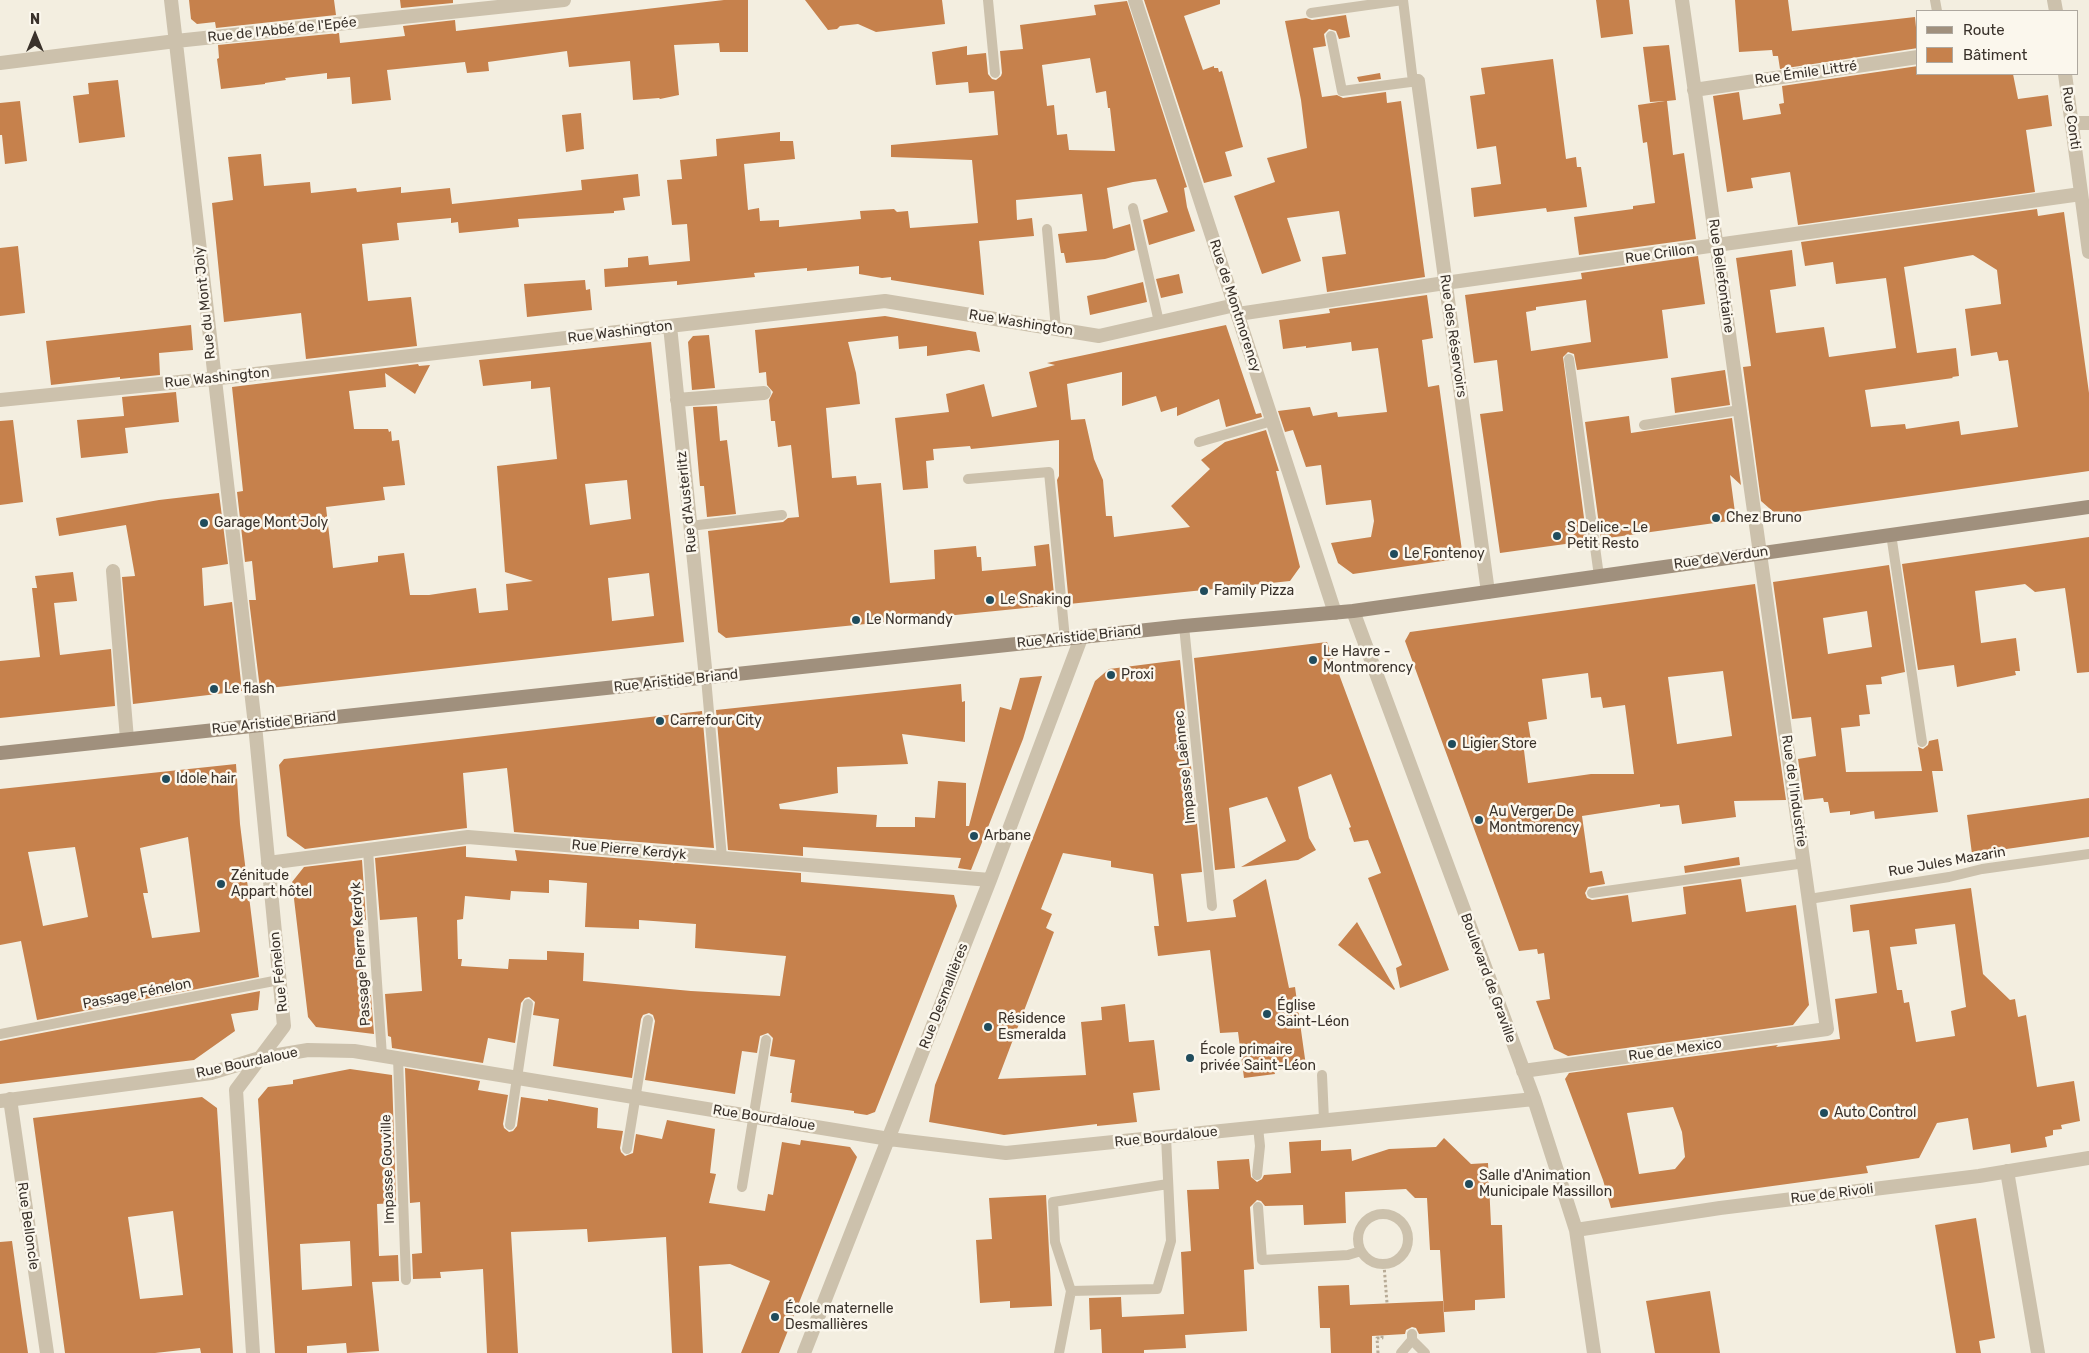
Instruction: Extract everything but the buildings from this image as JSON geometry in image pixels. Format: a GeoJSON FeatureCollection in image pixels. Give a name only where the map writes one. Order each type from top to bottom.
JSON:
{"type":"FeatureCollection","features":[{"type":"Feature","properties":{"kind":"main road","name":"Rue de Verdun"},"geometry":{"type":"LineString","coordinates":[[1353,611],[2089,507]]}},
{"type":"Feature","properties":{"kind":"main road","name":"Rue Aristide Briand"},"geometry":{"type":"LineString","coordinates":[[0,753],[1184,626],[1353,611]]}},
{"type":"Feature","properties":{"kind":"street","name":"Rue du Mont Joly"},"geometry":{"type":"LineString","coordinates":[[171,0],[255,725]]}},
{"type":"Feature","properties":{"kind":"street","name":"Rue de l'Abbé de l'Epée"},"geometry":{"type":"LineString","coordinates":[[0,63],[176,41],[564,0]]}},
{"type":"Feature","properties":{"kind":"street","name":"Rue de Montmorency"},"geometry":{"type":"LineString","coordinates":[[1135,0],[1336,613]]}},
{"type":"Feature","properties":{"kind":"street","name":"Rue Bellefontaine"},"geometry":{"type":"LineString","coordinates":[[1682,0],[1759,553]]}},
{"type":"Feature","properties":{"kind":"street","name":"Rue Émile Littré"},"geometry":{"type":"LineString","coordinates":[[1694,90],[1916,57]]}},
{"type":"Feature","properties":{"kind":"street","name":"Rue Conti"},"geometry":{"type":"LineString","coordinates":[[2065,75],[2089,252]]}},
{"type":"Feature","properties":{"kind":"street","name":"Rue des Réservoirs"},"geometry":{"type":"LineString","coordinates":[[1416,82],[1488,592]]}},
{"type":"Feature","properties":{"kind":"street"},"geometry":{"type":"LineString","coordinates":[[2072,123],[2089,123]]}},
{"type":"Feature","properties":{"kind":"street","name":"Rue Crillon"},"geometry":{"type":"LineString","coordinates":[[1236,310],[1716,246],[2081,194]]}},
{"type":"Feature","properties":{"kind":"street","name":"Rue Washington"},"geometry":{"type":"LineString","coordinates":[[0,400],[214,379],[885,301],[1099,336],[1159,322],[1236,310]]}},
{"type":"Feature","properties":{"kind":"street","name":"Rue d'Austerlitz"},"geometry":{"type":"LineString","coordinates":[[670,326],[706,678]]}},
{"type":"Feature","properties":{"kind":"street"},"geometry":{"type":"LineString","coordinates":[[677,400],[764,393]]}},
{"type":"Feature","properties":{"kind":"street","name":"Rue de l'Industrie"},"geometry":{"type":"LineString","coordinates":[[1759,553],[1805,863],[1827,1029]]}},
{"type":"Feature","properties":{"kind":"street"},"geometry":{"type":"LineString","coordinates":[[113,571],[127,739]]}},
{"type":"Feature","properties":{"kind":"street","name":"Boulevard de Graville"},"geometry":{"type":"LineString","coordinates":[[1353,611],[1534,1099],[1576,1230],[1594,1353]]}},
{"type":"Feature","properties":{"kind":"street","name":"Rue Desmallières"},"geometry":{"type":"LineString","coordinates":[[804,1353],[990,880],[1082,638]]}},
{"type":"Feature","properties":{"kind":"street","name":"Rue Fénelon"},"geometry":{"type":"LineString","coordinates":[[253,1353],[236,1090],[284,1026],[255,725]]}},
{"type":"Feature","properties":{"kind":"street","name":"Rue Pierre Kerdyk"},"geometry":{"type":"LineString","coordinates":[[268,863],[468,837],[990,880]]}},
{"type":"Feature","properties":{"kind":"street","name":"Rue de Mexico"},"geometry":{"type":"LineString","coordinates":[[1523,1071],[1827,1029]]}},
{"type":"Feature","properties":{"kind":"street","name":"Rue Bourdaloue"},"geometry":{"type":"LineString","coordinates":[[5,1100],[211,1073],[260,1058],[308,1050],[354,1051],[889,1139],[1006,1153],[1534,1099]]}},
{"type":"Feature","properties":{"kind":"street","name":"Rue Belloncle"},"geometry":{"type":"LineString","coordinates":[[5,1100],[47,1353]]}},
{"type":"Feature","properties":{"kind":"street","name":"Rue de Rivoli"},"geometry":{"type":"LineString","coordinates":[[1576,1230],[1720,1208],[2007,1171],[2089,1158]]}},
{"type":"Feature","properties":{"kind":"street"},"geometry":{"type":"LineString","coordinates":[[2007,1171],[2038,1353]]}},
{"type":"Feature","properties":{"kind":"lane"},"geometry":{"type":"LineString","coordinates":[[988,0],[995,73]]}},
{"type":"Feature","properties":{"kind":"lane"},"geometry":{"type":"LineString","coordinates":[[1311,13],[1403,0],[1416,82],[1342,91],[1331,36]]}},
{"type":"Feature","properties":{"kind":"lane"},"geometry":{"type":"LineString","coordinates":[[1132,208],[1159,322]]}},
{"type":"Feature","properties":{"kind":"lane"},"geometry":{"type":"LineString","coordinates":[[1047,229],[1056,329]]}},
{"type":"Feature","properties":{"kind":"lane"},"geometry":{"type":"LineString","coordinates":[[1569,359],[1599,576]]}},
{"type":"Feature","properties":{"kind":"lane"},"geometry":{"type":"LineString","coordinates":[[1644,425],[1740,410]]}},
{"type":"Feature","properties":{"kind":"lane"},"geometry":{"type":"LineString","coordinates":[[1199,442],[1272,421]]}},
{"type":"Feature","properties":{"kind":"lane"},"geometry":{"type":"LineString","coordinates":[[968,479],[1049,472],[1066,639]]}},
{"type":"Feature","properties":{"kind":"lane"},"geometry":{"type":"LineString","coordinates":[[690,526],[782,515]]}},
{"type":"Feature","properties":{"kind":"lane"},"geometry":{"type":"LineString","coordinates":[[1891,534],[1922,742]]}},
{"type":"Feature","properties":{"kind":"lane","name":"Impasse Laënnec"},"geometry":{"type":"LineString","coordinates":[[1184,626],[1212,906]]}},
{"type":"Feature","properties":{"kind":"lane"},"geometry":{"type":"LineString","coordinates":[[706,678],[722,858]]}},
{"type":"Feature","properties":{"kind":"lane","name":"Passage Pierre Kerdyk"},"geometry":{"type":"LineString","coordinates":[[368,850],[382,1056]]}},
{"type":"Feature","properties":{"kind":"lane","name":"Rue Jules Mazarin"},"geometry":{"type":"LineString","coordinates":[[1809,899],[1949,877],[1982,869],[2089,854]]}},
{"type":"Feature","properties":{"kind":"lane"},"geometry":{"type":"LineString","coordinates":[[1592,893],[1805,863]]}},
{"type":"Feature","properties":{"kind":"lane","name":"Passage Fénelon"},"geometry":{"type":"LineString","coordinates":[[0,1034],[279,980]]}},
{"type":"Feature","properties":{"kind":"lane"},"geometry":{"type":"LineString","coordinates":[[510,1124],[528,1004]]}},
{"type":"Feature","properties":{"kind":"lane"},"geometry":{"type":"LineString","coordinates":[[627,1149],[648,1020]]}},
{"type":"Feature","properties":{"kind":"lane"},"geometry":{"type":"LineString","coordinates":[[742,1187],[766,1040]]}},
{"type":"Feature","properties":{"kind":"lane","name":"Impasse Gouville"},"geometry":{"type":"LineString","coordinates":[[398,1058],[406,1280]]}},
{"type":"Feature","properties":{"kind":"lane"},"geometry":{"type":"LineString","coordinates":[[1322,1075],[1324,1120]]}},
{"type":"Feature","properties":{"kind":"lane"},"geometry":{"type":"LineString","coordinates":[[1257,1175],[1260,1146],[1258,1127]]}},
{"type":"Feature","properties":{"kind":"lane"},"geometry":{"type":"LineString","coordinates":[[1071,1291],[1157,1289],[1171,1241],[1166,1137]]}},
{"type":"Feature","properties":{"kind":"lane"},"geometry":{"type":"LineString","coordinates":[[1059,1353],[1071,1291],[1055,1242],[1053,1202],[1168,1184]]}},
{"type":"Feature","properties":{"kind":"lane"},"geometry":{"type":"LineString","coordinates":[[1258,1207],[1262,1260],[1348,1256],[1361,1251]]}},
{"type":"Feature","properties":{"kind":"lane"},"geometry":{"type":"LineString","coordinates":[[1381,1214],[1397,1218],[1403,1225],[1408,1241],[1405,1251],[1398,1259],[1384,1265],[1368,1260],[1357,1242],[1358,1231],[1363,1223],[1371,1216],[1381,1214]]}},
{"type":"Feature","properties":{"kind":"lane"},"geometry":{"type":"LineString","coordinates":[[1401,1353],[1412,1337],[1425,1353]]}},
{"type":"Feature","properties":{"kind":"path"},"geometry":{"type":"LineString","coordinates":[[1384,1265],[1387,1304]]}},
{"type":"Feature","properties":{"kind":"path"},"geometry":{"type":"LineString","coordinates":[[1378,1353],[1377,1338],[1382,1338],[1382,1336]]}},
{"type":"Feature","properties":{"kind":"place","name":"Chez Bruno"},"geometry":{"type":"Point","coordinates":[1716,518]}},
{"type":"Feature","properties":{"kind":"place","name":"Garage Mont Joly"},"geometry":{"type":"Point","coordinates":[204,523]}},
{"type":"Feature","properties":{"kind":"place","name":"S Delice - Le Petit Resto"},"geometry":{"type":"Point","coordinates":[1557,536]}},
{"type":"Feature","properties":{"kind":"place","name":"Le Fontenoy"},"geometry":{"type":"Point","coordinates":[1394,554]}},
{"type":"Feature","properties":{"kind":"place","name":"Family Pizza"},"geometry":{"type":"Point","coordinates":[1204,591]}},
{"type":"Feature","properties":{"kind":"place","name":"Le Snaking"},"geometry":{"type":"Point","coordinates":[990,600]}},
{"type":"Feature","properties":{"kind":"place","name":"Le Normandy"},"geometry":{"type":"Point","coordinates":[856,620]}},
{"type":"Feature","properties":{"kind":"place","name":"Le Havre - Montmorency"},"geometry":{"type":"Point","coordinates":[1313,660]}},
{"type":"Feature","properties":{"kind":"place","name":"Proxi"},"geometry":{"type":"Point","coordinates":[1111,675]}},
{"type":"Feature","properties":{"kind":"place","name":"Le flash"},"geometry":{"type":"Point","coordinates":[214,689]}},
{"type":"Feature","properties":{"kind":"place","name":"Carrefour City"},"geometry":{"type":"Point","coordinates":[660,721]}},
{"type":"Feature","properties":{"kind":"place","name":"Ligier Store"},"geometry":{"type":"Point","coordinates":[1452,744]}},
{"type":"Feature","properties":{"kind":"place","name":"Idole hair"},"geometry":{"type":"Point","coordinates":[166,779]}},
{"type":"Feature","properties":{"kind":"place","name":"Au Verger De Montmorency"},"geometry":{"type":"Point","coordinates":[1479,820]}},
{"type":"Feature","properties":{"kind":"place","name":"Arbane"},"geometry":{"type":"Point","coordinates":[974,836]}},
{"type":"Feature","properties":{"kind":"place","name":"Zénitude Appart hôtel"},"geometry":{"type":"Point","coordinates":[221,884]}},
{"type":"Feature","properties":{"kind":"place","name":"Église Saint-Léon"},"geometry":{"type":"Point","coordinates":[1267,1014]}},
{"type":"Feature","properties":{"kind":"place","name":"Résidence Esmeralda"},"geometry":{"type":"Point","coordinates":[988,1027]}},
{"type":"Feature","properties":{"kind":"place","name":"École primaire privée Saint-Léon"},"geometry":{"type":"Point","coordinates":[1190,1058]}},
{"type":"Feature","properties":{"kind":"place","name":"Auto Control"},"geometry":{"type":"Point","coordinates":[1824,1113]}},
{"type":"Feature","properties":{"kind":"place","name":"Salle d'Animation Municipale Massillon"},"geometry":{"type":"Point","coordinates":[1469,1184]}},
{"type":"Feature","properties":{"kind":"place","name":"École maternelle Desmallières"},"geometry":{"type":"Point","coordinates":[775,1317]}}]}
